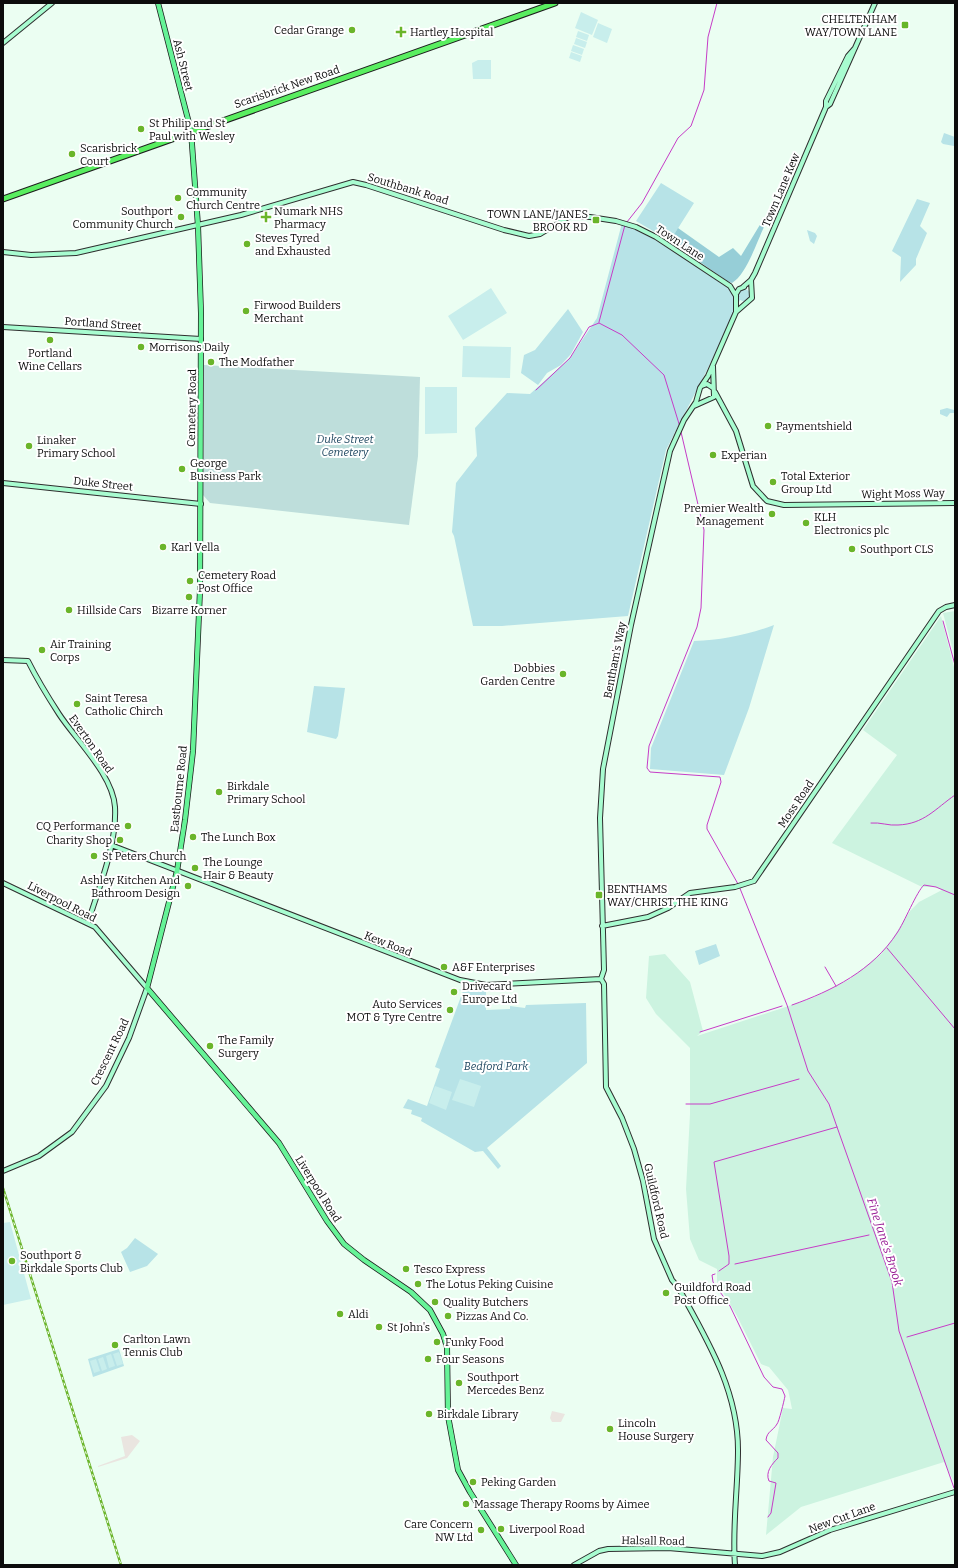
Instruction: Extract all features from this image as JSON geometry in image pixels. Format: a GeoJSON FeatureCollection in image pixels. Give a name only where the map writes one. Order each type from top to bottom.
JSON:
{"type":"FeatureCollection","features":[{"type":"Feature","properties":{"kind":"highway","name":"Scarisbrick New Road"},"geometry":{"type":"LineString","coordinates":[[3,198],[543,5],[555,3]]}},
{"type":"Feature","properties":{"kind":"main road","name":"Ash Street"},"geometry":{"type":"LineString","coordinates":[[158,3],[191,131]]}},
{"type":"Feature","properties":{"kind":"main road","name":"Cemetery Road"},"geometry":{"type":"LineString","coordinates":[[191,131],[198,226],[201,339],[200,504],[196,684]]}},
{"type":"Feature","properties":{"kind":"main road","name":"Eastbourne Road"},"geometry":{"type":"LineString","coordinates":[[147,988],[177,871],[185,820],[192,751],[196,684]]}},
{"type":"Feature","properties":{"kind":"main road","name":"Liverpool Road"},"geometry":{"type":"LineString","coordinates":[[147,988],[279,1143],[327,1221],[344,1244],[364,1260],[411,1292],[430,1310],[443,1334],[447,1347],[448,1416],[458,1470],[470,1492],[516,1565]]}},
{"type":"Feature","properties":{"kind":"street"},"geometry":{"type":"LineString","coordinates":[[3,43],[52,3]]}},
{"type":"Feature","properties":{"kind":"street","name":"Town Lane Kew"},"geometry":{"type":"LineString","coordinates":[[751,291],[751,280],[826,107],[830,104],[875,3]]}},
{"type":"Feature","properties":{"kind":"street","name":"Southbank Road"},"geometry":{"type":"LineString","coordinates":[[3,252],[31,255],[76,253],[198,226],[353,182],[504,230],[529,236],[540,234],[570,216],[616,221]]}},
{"type":"Feature","properties":{"kind":"street","name":"Town Lane"},"geometry":{"type":"LineString","coordinates":[[616,221],[628,224],[656,237],[730,286],[736,297]]}},
{"type":"Feature","properties":{"kind":"street","name":"Town Lane Kew"},"geometry":{"type":"LineString","coordinates":[[742,287],[751,280]]}},
{"type":"Feature","properties":{"kind":"street","name":"Town Lane"},"geometry":{"type":"LineString","coordinates":[[730,286],[742,287]]}},
{"type":"Feature","properties":{"kind":"street"},"geometry":{"type":"LineString","coordinates":[[724,406],[702,398],[699,394],[736,312],[737,291],[742,287],[751,291],[752,298],[736,312]]}},
{"type":"Feature","properties":{"kind":"street"},"geometry":{"type":"LineString","coordinates":[[736,297],[740,302],[747,303]]}},
{"type":"Feature","properties":{"kind":"street","name":"Portland Street"},"geometry":{"type":"LineString","coordinates":[[3,327],[201,339]]}},
{"type":"Feature","properties":{"kind":"street"},"geometry":{"type":"LineString","coordinates":[[694,406],[708,400],[714,390],[714,360]]}},
{"type":"Feature","properties":{"kind":"street"},"geometry":{"type":"LineString","coordinates":[[702,386],[707,384],[714,390]]}},
{"type":"Feature","properties":{"kind":"street","name":"Wight Moss Way"},"geometry":{"type":"LineString","coordinates":[[714,390],[724,406],[736,431],[753,486],[767,502],[784,505],[955,503]]}},
{"type":"Feature","properties":{"kind":"street","name":"Bentham's Way"},"geometry":{"type":"LineString","coordinates":[[602,926],[600,818],[603,769],[631,625],[668,458],[677,435],[694,406],[699,394]]}},
{"type":"Feature","properties":{"kind":"street","name":"Duke Street"},"geometry":{"type":"LineString","coordinates":[[3,483],[200,504]]}},
{"type":"Feature","properties":{"kind":"street","name":"Moss Road"},"geometry":{"type":"LineString","coordinates":[[602,926],[648,917],[668,908],[690,893],[742,886],[754,881],[942,608],[955,605]]}},
{"type":"Feature","properties":{"kind":"street","name":"Everton Road"},"geometry":{"type":"LineString","coordinates":[[3,660],[28,661],[59,715],[99,768],[109,787],[115,806],[111,845],[88,922]]}},
{"type":"Feature","properties":{"kind":"street","name":"Kew Road"},"geometry":{"type":"LineString","coordinates":[[111,845],[460,980],[486,984],[601,979]]}},
{"type":"Feature","properties":{"kind":"street","name":"Liverpool Road"},"geometry":{"type":"LineString","coordinates":[[3,883],[88,922],[147,988]]}},
{"type":"Feature","properties":{"kind":"street","name":"Guildford Road"},"geometry":{"type":"LineString","coordinates":[[602,926],[604,970],[601,979],[604,984],[606,1087],[622,1118],[634,1149],[643,1181],[656,1245],[672,1280],[678,1287],[717,1361],[733,1405],[738,1449],[734,1554],[735,1565]]}},
{"type":"Feature","properties":{"kind":"street","name":"Crescent Road"},"geometry":{"type":"LineString","coordinates":[[3,1171],[39,1156],[72,1132],[106,1086],[129,1038],[147,988]]}},
{"type":"Feature","properties":{"kind":"street","name":"New Cut Lane"},"geometry":{"type":"LineString","coordinates":[[734,1554],[762,1556],[780,1552],[830,1530],[955,1492]]}},
{"type":"Feature","properties":{"kind":"street","name":"Halsall Road"},"geometry":{"type":"LineString","coordinates":[[574,1565],[599,1551],[608,1549],[668,1548],[734,1554]]}},
{"type":"Feature","properties":{"kind":"shaded area"},"geometry":{"type":"Polygon","coordinates":[[[581,12],[598,20],[592,35],[575,28],[581,12]]]}},
{"type":"Feature","properties":{"kind":"shaded area"},"geometry":{"type":"Polygon","coordinates":[[[598,23],[612,29],[607,43],[593,37],[598,23]]]}},
{"type":"Feature","properties":{"kind":"shaded area"},"geometry":{"type":"Polygon","coordinates":[[[578,31],[589,35],[587,41],[576,37],[578,31]]]}},
{"type":"Feature","properties":{"kind":"shaded area"},"geometry":{"type":"Polygon","coordinates":[[[576,38],[587,42],[585,48],[574,44],[576,38]]]}},
{"type":"Feature","properties":{"kind":"shaded area"},"geometry":{"type":"Polygon","coordinates":[[[573,45],[584,49],[582,55],[571,51],[573,45]]]}},
{"type":"Feature","properties":{"kind":"shaded area"},"geometry":{"type":"Polygon","coordinates":[[[571,52],[582,56],[580,62],[569,58],[571,52]]]}},
{"type":"Feature","properties":{"kind":"shaded area"},"geometry":{"type":"Polygon","coordinates":[[[478,60],[491,60],[491,79],[473,79],[472,63],[478,60]]]}},
{"type":"Feature","properties":{"kind":"shaded area"},"geometry":{"type":"Polygon","coordinates":[[[761,223],[765,225],[751,257],[737,279],[732,283],[670,241],[678,228],[719,257],[733,248],[741,256],[761,223]]]}},
{"type":"Feature","properties":{"kind":"shaded area"},"geometry":{"type":"Polygon","coordinates":[[[491,288],[507,313],[463,340],[448,316],[491,288]]]}},
{"type":"Feature","properties":{"kind":"shaded area"},"geometry":{"type":"Polygon","coordinates":[[[463,346],[511,347],[510,378],[462,377],[463,346]]]}},
{"type":"Feature","properties":{"kind":"shaded area"},"geometry":{"type":"Polygon","coordinates":[[[425,387],[457,387],[457,433],[425,434],[425,387]]]}},
{"type":"Feature","properties":{"kind":"shaded area"},"geometry":{"type":"Polygon","coordinates":[[[460,1079],[481,1086],[474,1107],[452,1100],[460,1079]]]}},
{"type":"Feature","properties":{"kind":"shaded area"},"geometry":{"type":"Polygon","coordinates":[[[435,1086],[452,1092],[446,1110],[429,1103],[435,1086]]]}},
{"type":"Feature","properties":{"kind":"shaded area","name":"Southport & Birkdale Sports Club"},"geometry":{"type":"Polygon","coordinates":[[[10,1222],[31,1299],[3,1305],[3,1223],[10,1222]]]}},
{"type":"Feature","properties":{"kind":"shaded area"},"geometry":{"type":"Polygon","coordinates":[[[119,1352],[123,1364],[117,1366],[113,1354],[119,1352]]]}},
{"type":"Feature","properties":{"kind":"shaded area"},"geometry":{"type":"Polygon","coordinates":[[[111,1354],[115,1366],[109,1368],[106,1356],[111,1354]]]}},
{"type":"Feature","properties":{"kind":"shaded area"},"geometry":{"type":"Polygon","coordinates":[[[103,1357],[107,1369],[102,1371],[98,1359],[103,1357]]]}},
{"type":"Feature","properties":{"kind":"shaded area"},"geometry":{"type":"Polygon","coordinates":[[[96,1359],[100,1371],[94,1373],[90,1361],[96,1359]]]}},
{"type":"Feature","properties":{"kind":"shaded area"},"geometry":{"type":"Polygon","coordinates":[[[552,1411],[565,1414],[561,1422],[552,1422],[550,1418],[552,1411]]]}},
{"type":"Feature","properties":{"kind":"shaded area"},"geometry":{"type":"Polygon","coordinates":[[[132,1435],[140,1441],[127,1458],[98,1467],[125,1456],[121,1437],[132,1435]]]}},
{"type":"Feature","properties":{"kind":"green space"},"geometry":{"type":"Polygon","coordinates":[[[944,133],[955,137],[954,146],[943,144],[941,142],[944,133]]]}},
{"type":"Feature","properties":{"kind":"green space"},"geometry":{"type":"Polygon","coordinates":[[[661,183],[694,203],[670,241],[636,221],[661,183]]]}},
{"type":"Feature","properties":{"kind":"green space"},"geometry":{"type":"Polygon","coordinates":[[[917,199],[930,203],[920,226],[927,233],[916,259],[916,265],[900,282],[901,257],[892,251],[917,199]]]}},
{"type":"Feature","properties":{"kind":"green space"},"geometry":{"type":"Polygon","coordinates":[[[622,223],[636,227],[733,291],[738,293],[742,289],[746,289],[750,292],[750,298],[745,302],[740,300],[707,370],[666,450],[628,616],[502,626],[473,626],[452,532],[456,483],[477,456],[475,428],[507,393],[530,394],[570,358],[597,318],[622,223]]]}},
{"type":"Feature","properties":{"kind":"green space"},"geometry":{"type":"Polygon","coordinates":[[[807,230],[815,233],[817,236],[814,244],[810,241],[807,230]]]}},
{"type":"Feature","properties":{"kind":"green space"},"geometry":{"type":"Polygon","coordinates":[[[568,309],[583,332],[571,354],[561,365],[547,373],[538,385],[521,373],[524,355],[535,350],[568,309]]]}},
{"type":"Feature","properties":{"kind":"green space","name":"Duke Street Cemetery"},"geometry":{"type":"Polygon","coordinates":[[[204,365],[420,377],[418,456],[409,525],[210,503],[203,495],[204,365]]]}},
{"type":"Feature","properties":{"kind":"green space"},"geometry":{"type":"Polygon","coordinates":[[[947,408],[954,410],[954,413],[950,413],[947,417],[940,414],[940,410],[947,408]]]}},
{"type":"Feature","properties":{"kind":"green space"},"geometry":{"type":"Polygon","coordinates":[[[955,611],[955,658],[943,613],[955,611]]]}},
{"type":"Feature","properties":{"kind":"green space"},"geometry":{"type":"Polygon","coordinates":[[[941,616],[955,671],[955,1484],[944,1462],[801,1507],[766,1535],[773,1457],[783,1408],[792,1409],[790,1399],[788,1390],[769,1367],[761,1364],[737,1316],[717,1282],[717,1269],[699,1260],[690,1239],[686,1189],[690,1114],[690,1048],[656,1014],[646,998],[649,956],[665,954],[690,982],[703,1031],[697,1036],[813,998],[850,979],[881,954],[910,911],[919,902],[942,890],[936,887],[922,887],[832,843],[897,755],[863,730],[941,616]]]}},
{"type":"Feature","properties":{"kind":"green space"},"geometry":{"type":"Polygon","coordinates":[[[774,625],[749,708],[724,775],[650,769],[651,748],[694,641],[754,632],[774,625]]]}},
{"type":"Feature","properties":{"kind":"green space"},"geometry":{"type":"Polygon","coordinates":[[[314,686],[345,688],[338,736],[336,739],[307,732],[314,686]]]}},
{"type":"Feature","properties":{"kind":"green space"},"geometry":{"type":"Polygon","coordinates":[[[716,944],[720,956],[699,965],[695,951],[716,944]]]}},
{"type":"Feature","properties":{"kind":"green space","name":"Bedford Park"},"geometry":{"type":"Polygon","coordinates":[[[466,986],[486,987],[486,1010],[510,1009],[510,1006],[525,1008],[526,1005],[586,1003],[587,1063],[487,1148],[501,1166],[498,1169],[483,1151],[475,1152],[421,1121],[422,1118],[411,1114],[412,1110],[403,1108],[408,1099],[427,1106],[440,1069],[435,1067],[463,991],[459,990],[466,986]]]}},
{"type":"Feature","properties":{"kind":"green space"},"geometry":{"type":"Polygon","coordinates":[[[135,1238],[158,1254],[147,1266],[130,1272],[121,1252],[127,1248],[135,1238]]]}},
{"type":"Feature","properties":{"kind":"green space"},"geometry":{"type":"Polygon","coordinates":[[[119,1349],[124,1366],[93,1377],[88,1359],[119,1349]]]}},
{"type":"Feature","properties":{"kind":"waterway"},"geometry":{"type":"LineString","coordinates":[[627,222],[642,203],[678,138],[691,126],[704,90],[708,37],[717,3]]}},
{"type":"Feature","properties":{"kind":"waterway"},"geometry":{"type":"LineString","coordinates":[[599,322],[625,225]]}},
{"type":"Feature","properties":{"kind":"waterway"},"geometry":{"type":"LineString","coordinates":[[599,323],[622,335],[664,375],[680,427]]}},
{"type":"Feature","properties":{"kind":"waterway"},"geometry":{"type":"LineString","coordinates":[[536,390],[570,358],[589,327],[599,323]]}},
{"type":"Feature","properties":{"kind":"waterway"},"geometry":{"type":"LineString","coordinates":[[681,432],[704,530],[701,608],[697,627],[649,746],[647,768],[650,772],[720,777],[721,782],[707,829],[738,884]]}},
{"type":"Feature","properties":{"kind":"waterway"},"geometry":{"type":"LineString","coordinates":[[943,621],[955,665]]}},
{"type":"Feature","properties":{"kind":"waterway"},"geometry":{"type":"LineString","coordinates":[[871,823],[895,825],[915,822],[929,815],[955,795]]}},
{"type":"Feature","properties":{"kind":"waterway"},"geometry":{"type":"LineString","coordinates":[[792,1005],[836,986],[850,978],[876,958],[897,933],[924,885],[936,887],[955,895]]}},
{"type":"Feature","properties":{"kind":"waterway","name":"Fine Jane's Brook"},"geometry":{"type":"LineString","coordinates":[[739,886],[787,1005],[808,1071],[829,1104],[892,1282],[899,1331],[954,1488]]}},
{"type":"Feature","properties":{"kind":"waterway"},"geometry":{"type":"LineString","coordinates":[[887,948],[955,1029]]}},
{"type":"Feature","properties":{"kind":"waterway"},"geometry":{"type":"LineString","coordinates":[[825,967],[836,986]]}},
{"type":"Feature","properties":{"kind":"waterway"},"geometry":{"type":"LineString","coordinates":[[700,1032],[782,1006]]}},
{"type":"Feature","properties":{"kind":"waterway"},"geometry":{"type":"LineString","coordinates":[[686,1104],[710,1104],[799,1079]]}},
{"type":"Feature","properties":{"kind":"waterway"},"geometry":{"type":"LineString","coordinates":[[719,1271],[729,1264],[729,1256],[714,1162],[837,1127]]}},
{"type":"Feature","properties":{"kind":"waterway"},"geometry":{"type":"LineString","coordinates":[[735,1264],[869,1235]]}},
{"type":"Feature","properties":{"kind":"waterway"},"geometry":{"type":"LineString","coordinates":[[715,1274],[712,1275],[713,1282],[730,1306],[764,1377],[773,1387],[782,1389],[785,1396],[778,1422],[769,1433],[766,1440],[778,1453],[778,1458],[771,1466],[768,1474],[769,1481],[776,1483],[771,1513],[768,1517]]}},
{"type":"Feature","properties":{"kind":"waterway"},"geometry":{"type":"LineString","coordinates":[[907,1337],[955,1323]]}},
{"type":"Feature","properties":{"kind":"railway"},"geometry":{"type":"LineString","coordinates":[[3,1188],[121,1565]]}},
{"type":"Feature","properties":{"kind":"place","name":"CHELTENHAM WAY/TOWN LANE"},"geometry":{"type":"Point","coordinates":[905,25]}},
{"type":"Feature","properties":{"kind":"place","name":"Cedar Grange"},"geometry":{"type":"Point","coordinates":[352,30]}},
{"type":"Feature","properties":{"kind":"place","name":"Hartley Hospital"},"geometry":{"type":"Point","coordinates":[401,32]}},
{"type":"Feature","properties":{"kind":"place","name":"St Philip and St Paul with Wesley"},"geometry":{"type":"Point","coordinates":[141,129]}},
{"type":"Feature","properties":{"kind":"place","name":"Scarisbrick Court"},"geometry":{"type":"Point","coordinates":[72,154]}},
{"type":"Feature","properties":{"kind":"place","name":"Community Church Centre"},"geometry":{"type":"Point","coordinates":[178,198]}},
{"type":"Feature","properties":{"kind":"place","name":"Southport Community Church"},"geometry":{"type":"Point","coordinates":[181,217]}},
{"type":"Feature","properties":{"kind":"place","name":"Numark NHS Pharmacy"},"geometry":{"type":"Point","coordinates":[266,217]}},
{"type":"Feature","properties":{"kind":"place","name":"TOWN LANE/JANES BROOK RD"},"geometry":{"type":"Point","coordinates":[596,220]}},
{"type":"Feature","properties":{"kind":"place","name":"Steves Tyred and Exhausted"},"geometry":{"type":"Point","coordinates":[247,244]}},
{"type":"Feature","properties":{"kind":"place","name":"Firwood Builders Merchant"},"geometry":{"type":"Point","coordinates":[246,311]}},
{"type":"Feature","properties":{"kind":"place","name":"Portland Wine Cellars"},"geometry":{"type":"Point","coordinates":[50,340]}},
{"type":"Feature","properties":{"kind":"place","name":"Morrisons Daily"},"geometry":{"type":"Point","coordinates":[141,347]}},
{"type":"Feature","properties":{"kind":"place","name":"The Modfather"},"geometry":{"type":"Point","coordinates":[211,362]}},
{"type":"Feature","properties":{"kind":"place","name":"Paymentshield"},"geometry":{"type":"Point","coordinates":[768,426]}},
{"type":"Feature","properties":{"kind":"place","name":"Linaker Primary School"},"geometry":{"type":"Point","coordinates":[29,446]}},
{"type":"Feature","properties":{"kind":"place","name":"Experian"},"geometry":{"type":"Point","coordinates":[713,455]}},
{"type":"Feature","properties":{"kind":"place","name":"George Business Park"},"geometry":{"type":"Point","coordinates":[182,469]}},
{"type":"Feature","properties":{"kind":"place","name":"Total Exterior Group Ltd"},"geometry":{"type":"Point","coordinates":[773,482]}},
{"type":"Feature","properties":{"kind":"place","name":"Premier Wealth Management"},"geometry":{"type":"Point","coordinates":[772,514]}},
{"type":"Feature","properties":{"kind":"place","name":"KLH Electronics plc"},"geometry":{"type":"Point","coordinates":[806,523]}},
{"type":"Feature","properties":{"kind":"place","name":"Karl Vella"},"geometry":{"type":"Point","coordinates":[163,547]}},
{"type":"Feature","properties":{"kind":"place","name":"Southport CLS"},"geometry":{"type":"Point","coordinates":[852,549]}},
{"type":"Feature","properties":{"kind":"place","name":"Cemetery Road Post Office"},"geometry":{"type":"Point","coordinates":[190,581]}},
{"type":"Feature","properties":{"kind":"place","name":"Bizarre Korner"},"geometry":{"type":"Point","coordinates":[189,597]}},
{"type":"Feature","properties":{"kind":"place","name":"Hillside Cars"},"geometry":{"type":"Point","coordinates":[69,610]}},
{"type":"Feature","properties":{"kind":"place","name":"Air Training Corps"},"geometry":{"type":"Point","coordinates":[42,650]}},
{"type":"Feature","properties":{"kind":"place","name":"Dobbies Garden Centre"},"geometry":{"type":"Point","coordinates":[563,674]}},
{"type":"Feature","properties":{"kind":"place","name":"Saint Teresa Catholic Chirch"},"geometry":{"type":"Point","coordinates":[77,704]}},
{"type":"Feature","properties":{"kind":"place","name":"Birkdale Primary School"},"geometry":{"type":"Point","coordinates":[219,792]}},
{"type":"Feature","properties":{"kind":"place","name":"CQ Performance"},"geometry":{"type":"Point","coordinates":[128,826]}},
{"type":"Feature","properties":{"kind":"place","name":"The Lunch Box"},"geometry":{"type":"Point","coordinates":[193,837]}},
{"type":"Feature","properties":{"kind":"place","name":"Charity Shop"},"geometry":{"type":"Point","coordinates":[120,840]}},
{"type":"Feature","properties":{"kind":"place","name":"St Peters Church"},"geometry":{"type":"Point","coordinates":[94,856]}},
{"type":"Feature","properties":{"kind":"place","name":"The Lounge Hair & Beauty"},"geometry":{"type":"Point","coordinates":[195,868]}},
{"type":"Feature","properties":{"kind":"place","name":"Ashley Kitchen And Bathroom Design"},"geometry":{"type":"Point","coordinates":[188,886]}},
{"type":"Feature","properties":{"kind":"place","name":"BENTHAMS WAY/CHRIST THE KING"},"geometry":{"type":"Point","coordinates":[599,895]}},
{"type":"Feature","properties":{"kind":"place","name":"A&F Enterprises"},"geometry":{"type":"Point","coordinates":[444,967]}},
{"type":"Feature","properties":{"kind":"place","name":"Drivecard Europe Ltd"},"geometry":{"type":"Point","coordinates":[454,992]}},
{"type":"Feature","properties":{"kind":"place","name":"Auto Services MOT & Tyre Centre"},"geometry":{"type":"Point","coordinates":[450,1010]}},
{"type":"Feature","properties":{"kind":"place","name":"The Family Surgery"},"geometry":{"type":"Point","coordinates":[210,1046]}},
{"type":"Feature","properties":{"kind":"place","name":"Southport & Birkdale Sports Club"},"geometry":{"type":"Point","coordinates":[12,1261]}},
{"type":"Feature","properties":{"kind":"place","name":"Tesco Express"},"geometry":{"type":"Point","coordinates":[406,1269]}},
{"type":"Feature","properties":{"kind":"place","name":"The Lotus Peking Cuisine"},"geometry":{"type":"Point","coordinates":[418,1284]}},
{"type":"Feature","properties":{"kind":"place","name":"Guildford Road Post Office"},"geometry":{"type":"Point","coordinates":[666,1293]}},
{"type":"Feature","properties":{"kind":"place","name":"Quality Butchers"},"geometry":{"type":"Point","coordinates":[435,1302]}},
{"type":"Feature","properties":{"kind":"place","name":"Aldi"},"geometry":{"type":"Point","coordinates":[340,1314]}},
{"type":"Feature","properties":{"kind":"place","name":"Pizzas And Co."},"geometry":{"type":"Point","coordinates":[448,1316]}},
{"type":"Feature","properties":{"kind":"place","name":"St John's"},"geometry":{"type":"Point","coordinates":[379,1327]}},
{"type":"Feature","properties":{"kind":"place","name":"Funky Food"},"geometry":{"type":"Point","coordinates":[437,1342]}},
{"type":"Feature","properties":{"kind":"place","name":"Carlton Lawn Tennis Club"},"geometry":{"type":"Point","coordinates":[115,1345]}},
{"type":"Feature","properties":{"kind":"place","name":"Four Seasons"},"geometry":{"type":"Point","coordinates":[428,1359]}},
{"type":"Feature","properties":{"kind":"place","name":"Southport Mercedes Benz"},"geometry":{"type":"Point","coordinates":[459,1383]}},
{"type":"Feature","properties":{"kind":"place","name":"Birkdale Library"},"geometry":{"type":"Point","coordinates":[429,1414]}},
{"type":"Feature","properties":{"kind":"place","name":"Lincoln House Surgery"},"geometry":{"type":"Point","coordinates":[610,1429]}},
{"type":"Feature","properties":{"kind":"place","name":"Peking Garden"},"geometry":{"type":"Point","coordinates":[473,1482]}},
{"type":"Feature","properties":{"kind":"place","name":"Massage Therapy Rooms by Aimee"},"geometry":{"type":"Point","coordinates":[466,1504]}},
{"type":"Feature","properties":{"kind":"place","name":"Liverpool Road"},"geometry":{"type":"Point","coordinates":[501,1529]}},
{"type":"Feature","properties":{"kind":"place","name":"Care Concern NW Ltd"},"geometry":{"type":"Point","coordinates":[481,1530]}}]}
